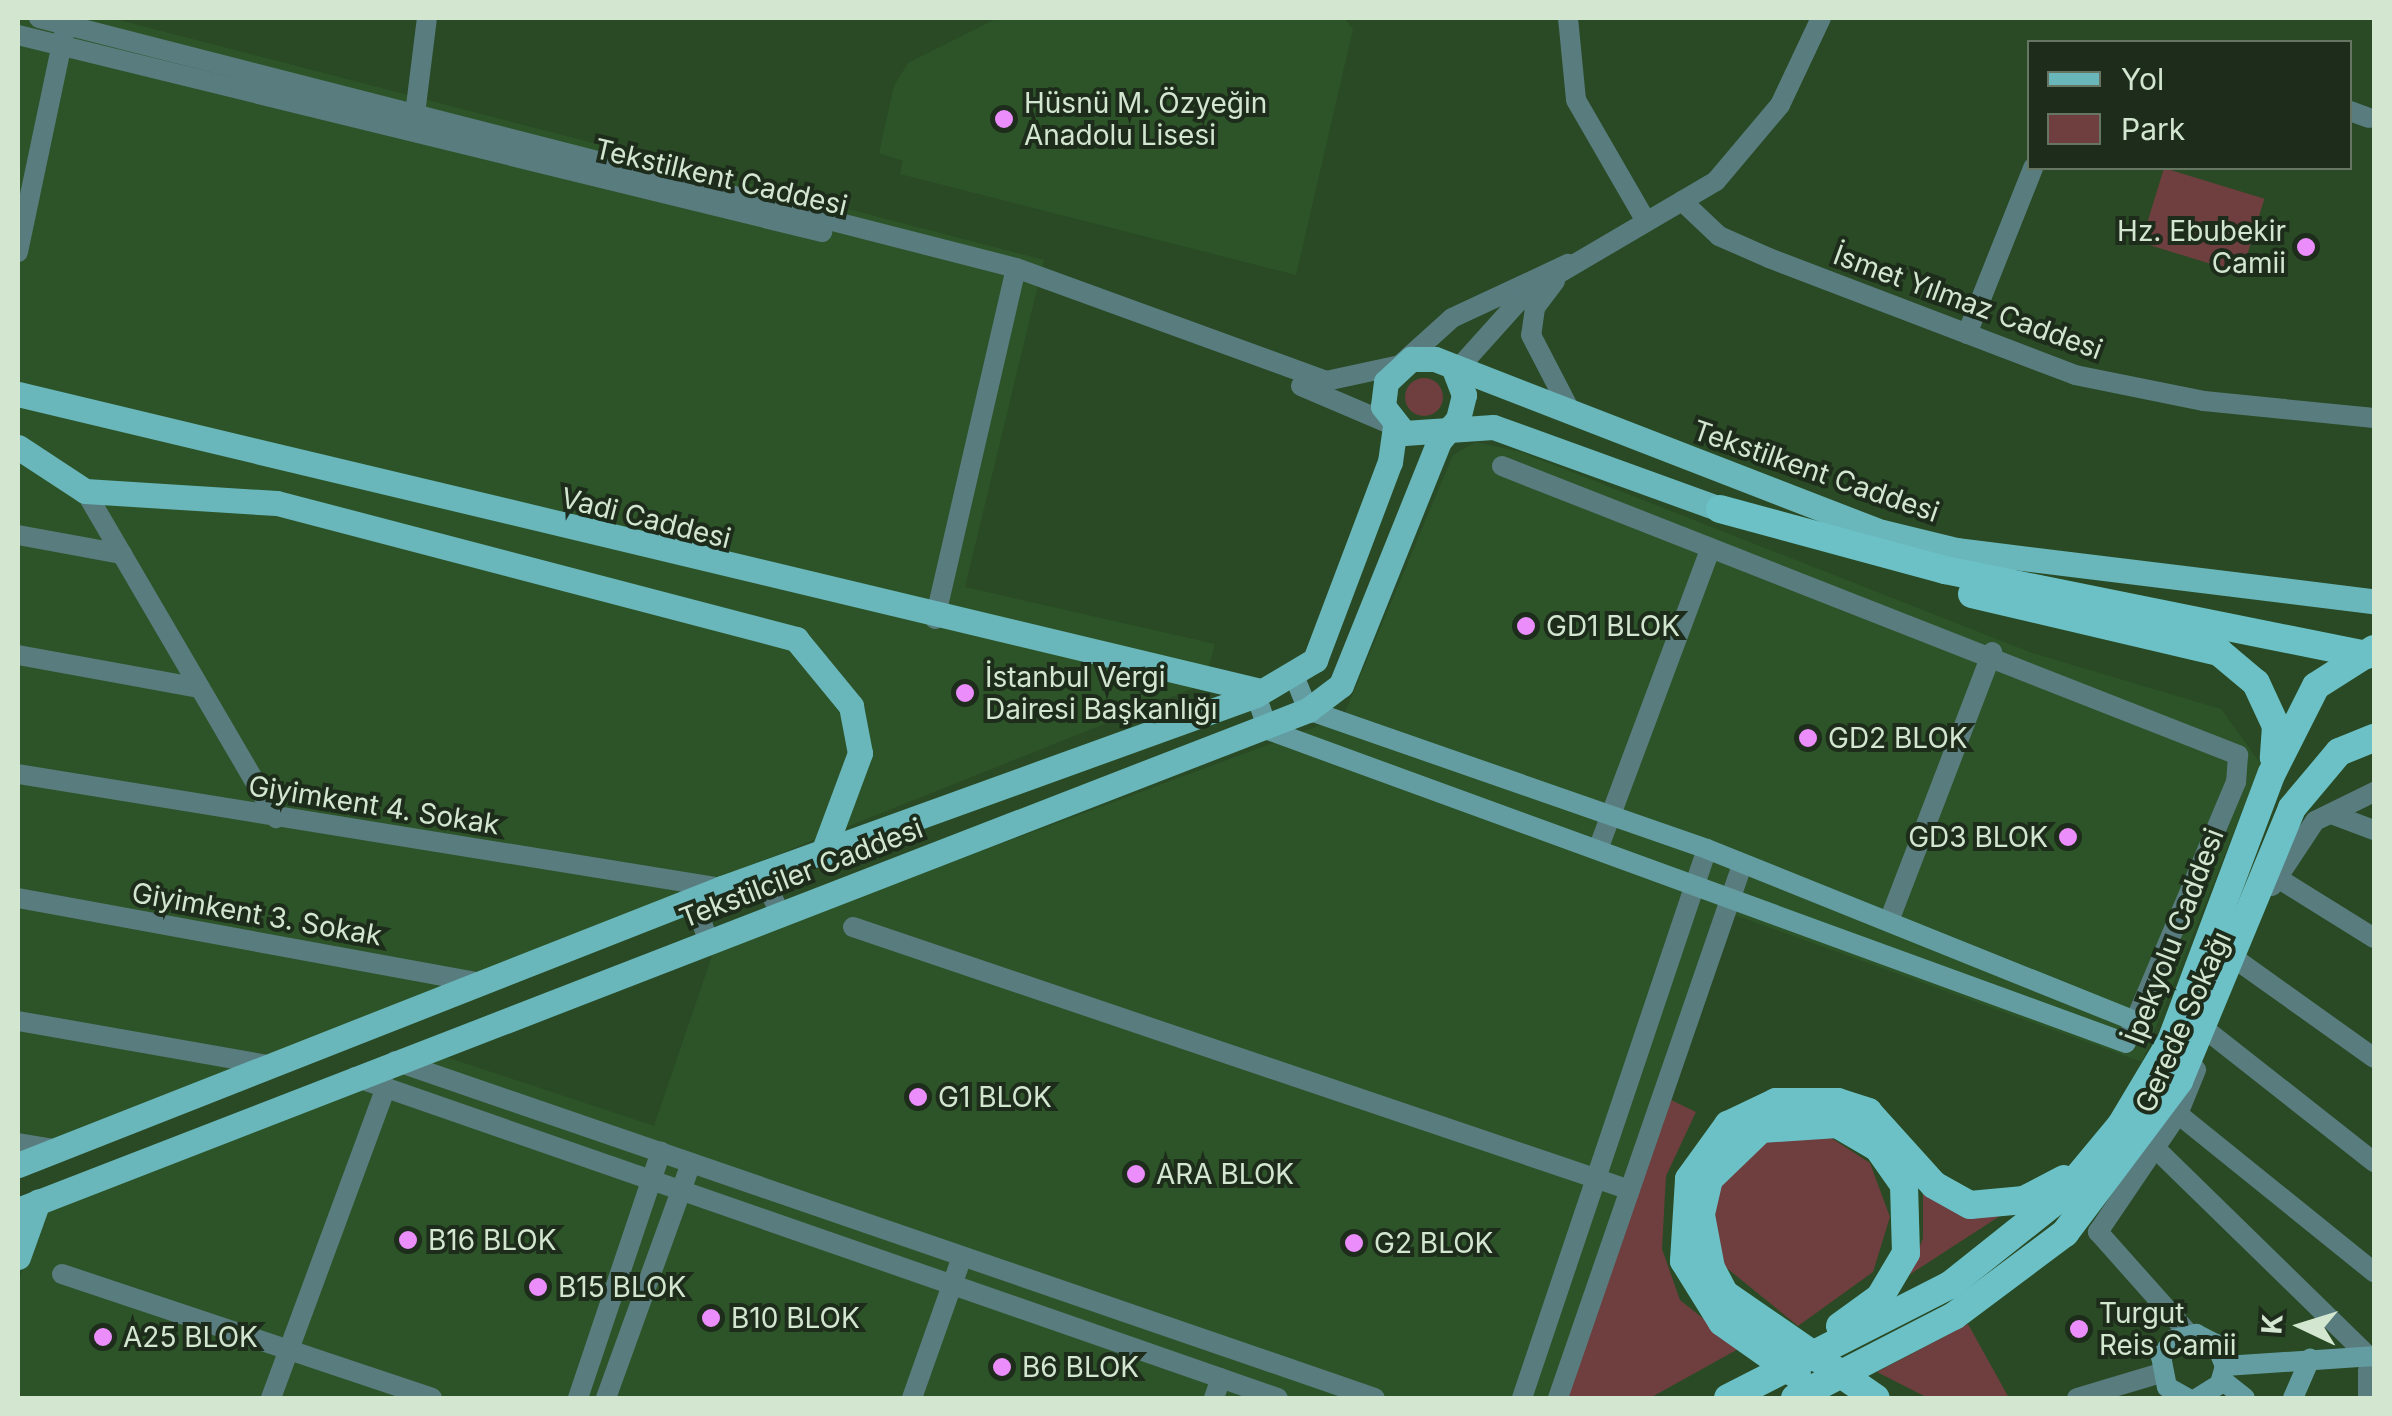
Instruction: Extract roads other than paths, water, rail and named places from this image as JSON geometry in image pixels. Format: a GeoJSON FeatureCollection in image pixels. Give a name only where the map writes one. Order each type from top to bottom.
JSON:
{"type":"FeatureCollection","features":[{"type":"Feature","properties":{"kind":"highway"},"geometry":{"type":"LineString","coordinates":[[1720,509],[2120,607],[2374,653]]}},
{"type":"Feature","properties":{"kind":"highway"},"geometry":{"type":"LineString","coordinates":[[1720,509],[1942,588],[2219,652],[2256,683],[2276,726],[2272,773]]}},
{"type":"Feature","properties":{"kind":"highway","name":"İpekyolu Caddesi"},"geometry":{"type":"LineString","coordinates":[[1853,1328],[2008,1246],[2094,1158],[2171,1041],[2272,773],[2316,686],[2374,653]]}},
{"type":"Feature","properties":{"kind":"highway","name":"İpekyolu Caddesi"},"geometry":{"type":"LineString","coordinates":[[1796,1398],[1870,1361],[2012,1277],[2114,1178],[2179,1081],[2292,808],[2339,752],[2374,738]]}},
{"type":"Feature","properties":{"kind":"highway"},"geometry":{"type":"LineString","coordinates":[[1833,1398],[1722,1322],[1684,1261],[1690,1178],[1728,1126],[1776,1102],[1838,1102],[1868,1112],[1934,1185],[1970,1205],[2024,1200],[2094,1158]]}},
{"type":"Feature","properties":{"kind":"highway"},"geometry":{"type":"LineString","coordinates":[[1728,1398],[1774,1374],[1853,1328],[1880,1298],[1906,1253],[1904,1185],[1878,1148],[1837,1124],[1761,1129],[1709,1180],[1701,1215],[1710,1268],[1725,1294],[1876,1398]]}},
{"type":"Feature","properties":{"kind":"main road","name":"Tekstilkent Caddesi"},"geometry":{"type":"LineString","coordinates":[[1400,365],[1423,357],[1573,416],[1956,550],[2374,602]]}},
{"type":"Feature","properties":{"kind":"main road"},"geometry":{"type":"LineString","coordinates":[[1394,426],[1383,394],[1400,365]]}},
{"type":"Feature","properties":{"kind":"main road"},"geometry":{"type":"LineString","coordinates":[[1450,428],[1464,395],[1455,372]]}},
{"type":"Feature","properties":{"kind":"main road","name":"Vadi Caddesi"},"geometry":{"type":"LineString","coordinates":[[18,394],[936,619],[1259,693]]}},
{"type":"Feature","properties":{"kind":"main road","name":"Tekstilkent Caddesi"},"geometry":{"type":"LineString","coordinates":[[1394,426],[1416,438],[1450,428],[1493,427],[1720,509]]}},
{"type":"Feature","properties":{"kind":"main road","name":"Tekstilciler Caddesi"},"geometry":{"type":"LineString","coordinates":[[18,1164],[283,1068],[722,888],[822,855],[1259,693],[1315,660],[1390,462],[1394,426]]}},
{"type":"Feature","properties":{"kind":"main road","name":"Tekstilciler Caddesi"},"geometry":{"type":"LineString","coordinates":[[28,1206],[779,911],[1268,730],[1308,710],[1340,685],[1450,428]]}},
{"type":"Feature","properties":{"kind":"main road"},"geometry":{"type":"LineString","coordinates":[[18,447],[85,491],[277,503],[796,639],[851,706],[860,753],[822,855]]}},
{"type":"Feature","properties":{"kind":"main road"},"geometry":{"type":"LineString","coordinates":[[1293,673],[1308,710],[1706,850],[2138,1022]]}},
{"type":"Feature","properties":{"kind":"main road"},"geometry":{"type":"LineString","coordinates":[[1259,693],[1268,730],[1600,844],[2126,1043]]}},
{"type":"Feature","properties":{"kind":"main road"},"geometry":{"type":"LineString","coordinates":[[1878,949],[1888,921]]}},
{"type":"Feature","properties":{"kind":"main road"},"geometry":{"type":"LineString","coordinates":[[18,1257],[28,1206]]}},
{"type":"Feature","properties":{"kind":"main road"},"geometry":{"type":"LineString","coordinates":[[2187,1398],[2161,1373],[2166,1347],[2190,1334],[2216,1344],[2223,1373],[2245,1398]]}},
{"type":"Feature","properties":{"kind":"main road"},"geometry":{"type":"LineString","coordinates":[[2293,1398],[2310,1359]]}},
{"type":"Feature","properties":{"kind":"main road"},"geometry":{"type":"LineString","coordinates":[[2202,1398],[2223,1373],[2310,1359],[2371,1361]]}},
{"type":"Feature","properties":{"kind":"street","name":"Tekstilkent Caddesi"},"geometry":{"type":"LineString","coordinates":[[39,18],[1015,273],[1326,381],[1400,365]]}},
{"type":"Feature","properties":{"kind":"street"},"geometry":{"type":"LineString","coordinates":[[415,114],[427,18]]}},
{"type":"Feature","properties":{"kind":"street"},"geometry":{"type":"LineString","coordinates":[[1568,18],[1576,100],[1646,222]]}},
{"type":"Feature","properties":{"kind":"street"},"geometry":{"type":"LineString","coordinates":[[1400,365],[1452,318],[1568,264],[1682,200],[1760,136],[1821,18]]}},
{"type":"Feature","properties":{"kind":"street"},"geometry":{"type":"LineString","coordinates":[[18,252],[66,25]]}},
{"type":"Feature","properties":{"kind":"street","name":"Tekstilkent Caddesi"},"geometry":{"type":"LineString","coordinates":[[18,35],[1015,273],[1394,426]]}},
{"type":"Feature","properties":{"kind":"street"},"geometry":{"type":"LineString","coordinates":[[1967,334],[2032,170]]}},
{"type":"Feature","properties":{"kind":"street","name":"İsmet Yılmaz Caddesi"},"geometry":{"type":"LineString","coordinates":[[1682,200],[1720,236],[2076,375],[2204,401],[2374,418]]}},
{"type":"Feature","properties":{"kind":"street"},"geometry":{"type":"LineString","coordinates":[[1455,372],[1510,308],[1568,264]]}},
{"type":"Feature","properties":{"kind":"street"},"geometry":{"type":"LineString","coordinates":[[1568,264],[1535,308],[1531,335],[1573,416]]}},
{"type":"Feature","properties":{"kind":"street"},"geometry":{"type":"LineString","coordinates":[[936,619],[1015,273]]}},
{"type":"Feature","properties":{"kind":"street"},"geometry":{"type":"LineString","coordinates":[[1502,466],[1710,550],[1992,652],[2238,755],[2236,782],[2126,1043]]}},
{"type":"Feature","properties":{"kind":"street"},"geometry":{"type":"LineString","coordinates":[[85,491],[276,818]]}},
{"type":"Feature","properties":{"kind":"street"},"geometry":{"type":"LineString","coordinates":[[18,535],[122,554]]}},
{"type":"Feature","properties":{"kind":"street"},"geometry":{"type":"LineString","coordinates":[[1600,844],[1710,550]]}},
{"type":"Feature","properties":{"kind":"street"},"geometry":{"type":"LineString","coordinates":[[1888,921],[1992,652]]}},
{"type":"Feature","properties":{"kind":"street"},"geometry":{"type":"LineString","coordinates":[[18,655],[200,688]]}},
{"type":"Feature","properties":{"kind":"street","name":"Giyimkent 4. Sokak"},"geometry":{"type":"LineString","coordinates":[[18,774],[722,888]]}},
{"type":"Feature","properties":{"kind":"street","name":"Gerede Sokağı"},"geometry":{"type":"LineString","coordinates":[[2190,1334],[2098,1232],[2178,1114],[2276,877],[2315,821],[2374,792]]}},
{"type":"Feature","properties":{"kind":"street"},"geometry":{"type":"LineString","coordinates":[[2330,814],[2374,830]]}},
{"type":"Feature","properties":{"kind":"street"},"geometry":{"type":"LineString","coordinates":[[1522,1398],[1599,1180],[1706,850]]}},
{"type":"Feature","properties":{"kind":"street"},"geometry":{"type":"LineString","coordinates":[[1558,1398],[1742,865]]}},
{"type":"Feature","properties":{"kind":"street"},"geometry":{"type":"LineString","coordinates":[[763,876],[779,911]]}},
{"type":"Feature","properties":{"kind":"street"},"geometry":{"type":"LineString","coordinates":[[2276,877],[2374,938]]}},
{"type":"Feature","properties":{"kind":"street","name":"Giyimkent 3. Sokak"},"geometry":{"type":"LineString","coordinates":[[18,898],[487,984]]}},
{"type":"Feature","properties":{"kind":"street"},"geometry":{"type":"LineString","coordinates":[[694,900],[708,940]]}},
{"type":"Feature","properties":{"kind":"street"},"geometry":{"type":"LineString","coordinates":[[853,927],[1630,1190]]}},
{"type":"Feature","properties":{"kind":"street"},"geometry":{"type":"LineString","coordinates":[[2241,962],[2374,1058]]}},
{"type":"Feature","properties":{"kind":"street"},"geometry":{"type":"LineString","coordinates":[[18,1021],[283,1068]]}},
{"type":"Feature","properties":{"kind":"street"},"geometry":{"type":"LineString","coordinates":[[2210,1033],[2374,1162]]}},
{"type":"Feature","properties":{"kind":"street"},"geometry":{"type":"LineString","coordinates":[[395,1061],[1375,1398]]}},
{"type":"Feature","properties":{"kind":"street"},"geometry":{"type":"LineString","coordinates":[[355,1077],[952,1285],[1218,1388],[1278,1398]]}},
{"type":"Feature","properties":{"kind":"street"},"geometry":{"type":"LineString","coordinates":[[271,1398],[386,1088]]}},
{"type":"Feature","properties":{"kind":"street"},"geometry":{"type":"LineString","coordinates":[[2178,1114],[2374,1272]]}},
{"type":"Feature","properties":{"kind":"street"},"geometry":{"type":"LineString","coordinates":[[18,1142],[62,1150]]}},
{"type":"Feature","properties":{"kind":"street"},"geometry":{"type":"LineString","coordinates":[[2153,1146],[2371,1361],[2368,1398]]}},
{"type":"Feature","properties":{"kind":"street"},"geometry":{"type":"LineString","coordinates":[[578,1398],[661,1152]]}},
{"type":"Feature","properties":{"kind":"street"},"geometry":{"type":"LineString","coordinates":[[606,1398],[691,1163]]}},
{"type":"Feature","properties":{"kind":"street"},"geometry":{"type":"LineString","coordinates":[[912,1398],[962,1257]]}},
{"type":"Feature","properties":{"kind":"street"},"geometry":{"type":"LineString","coordinates":[[62,1274],[287,1354],[432,1398]]}},
{"type":"Feature","properties":{"kind":"street"},"geometry":{"type":"LineString","coordinates":[[2085,1397],[2161,1373]]}},
{"type":"Feature","properties":{"kind":"place","name":"Hüsnü M. Özyeğin Anadolu Lisesi"},"geometry":{"type":"Point","coordinates":[1004,119]}},
{"type":"Feature","properties":{"kind":"place","name":"Hz. Ebubekir Camii"},"geometry":{"type":"Point","coordinates":[2306,247]}},
{"type":"Feature","properties":{"kind":"place","name":"GD1 BLOK"},"geometry":{"type":"Point","coordinates":[1526,626]}},
{"type":"Feature","properties":{"kind":"place","name":"İstanbul Vergi Dairesi Başkanlığı"},"geometry":{"type":"Point","coordinates":[965,693]}},
{"type":"Feature","properties":{"kind":"place","name":"GD2 BLOK"},"geometry":{"type":"Point","coordinates":[1808,738]}},
{"type":"Feature","properties":{"kind":"place","name":"GD3 BLOK"},"geometry":{"type":"Point","coordinates":[2068,837]}},
{"type":"Feature","properties":{"kind":"place","name":"G1 BLOK"},"geometry":{"type":"Point","coordinates":[918,1097]}},
{"type":"Feature","properties":{"kind":"place","name":"ARA BLOK"},"geometry":{"type":"Point","coordinates":[1136,1174]}},
{"type":"Feature","properties":{"kind":"place","name":"B16 BLOK"},"geometry":{"type":"Point","coordinates":[408,1240]}},
{"type":"Feature","properties":{"kind":"place","name":"G2 BLOK"},"geometry":{"type":"Point","coordinates":[1354,1243]}},
{"type":"Feature","properties":{"kind":"place","name":"B15 BLOK"},"geometry":{"type":"Point","coordinates":[538,1287]}},
{"type":"Feature","properties":{"kind":"place","name":"B10 BLOK"},"geometry":{"type":"Point","coordinates":[711,1318]}},
{"type":"Feature","properties":{"kind":"place","name":"Turgut Reis Camii"},"geometry":{"type":"Point","coordinates":[2079,1329]}},
{"type":"Feature","properties":{"kind":"place","name":"A25 BLOK"},"geometry":{"type":"Point","coordinates":[103,1337]}},
{"type":"Feature","properties":{"kind":"place","name":"B6 BLOK"},"geometry":{"type":"Point","coordinates":[1002,1367]}}]}
